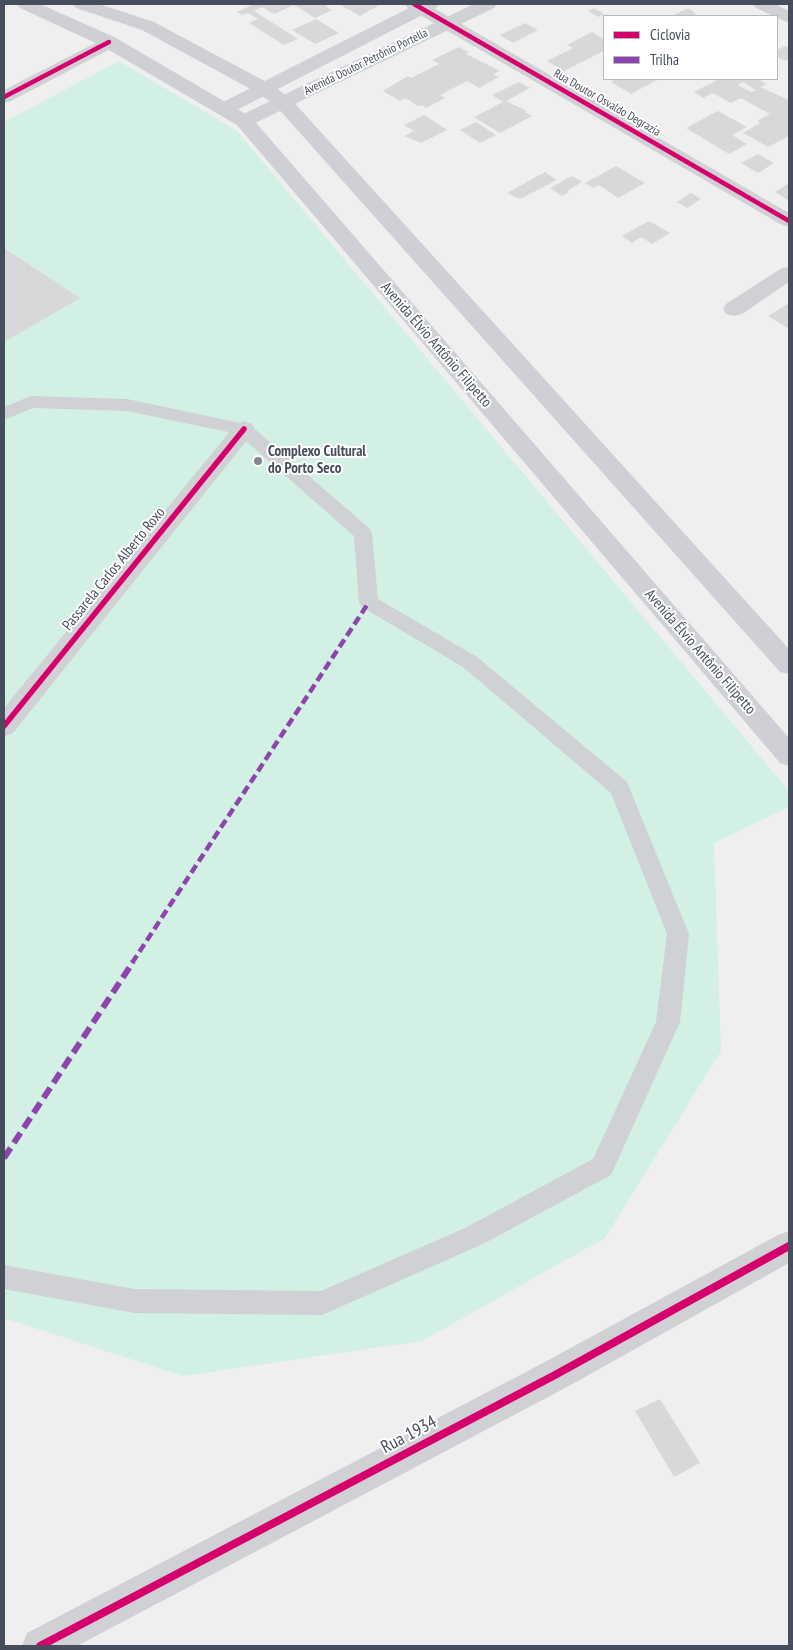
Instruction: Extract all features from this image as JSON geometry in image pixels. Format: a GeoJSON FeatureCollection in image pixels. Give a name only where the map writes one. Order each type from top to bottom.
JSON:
{"type":"FeatureCollection","features":[{"type":"Feature","properties":{"kind":"main road","name":"Avenida Élvio Antônio Filipetto"},"geometry":{"type":"LineString","coordinates":[[26,4],[109,42],[244,121],[789,756]]}},
{"type":"Feature","properties":{"kind":"main road"},"geometry":{"type":"LineString","coordinates":[[82,4],[148,26],[265,89],[283,102],[789,666]]}},
{"type":"Feature","properties":{"kind":"main road"},"geometry":{"type":"LineString","coordinates":[[109,42],[129,35],[178,41]]}},
{"type":"Feature","properties":{"kind":"street","name":"Avenida Doutor Petrônio Portella"},"geometry":{"type":"LineString","coordinates":[[244,121],[488,4]]}},
{"type":"Feature","properties":{"kind":"street"},"geometry":{"type":"LineString","coordinates":[[762,4],[789,18]]}},
{"type":"Feature","properties":{"kind":"street","name":"Avenida Doutor Petrônio Portella"},"geometry":{"type":"LineString","coordinates":[[224,109],[422,5]]}},
{"type":"Feature","properties":{"kind":"street","name":"Rua Doutor Osvaldo Degrazia"},"geometry":{"type":"LineString","coordinates":[[422,5],[447,23],[789,221]]}},
{"type":"Feature","properties":{"kind":"street"},"geometry":{"type":"LineString","coordinates":[[4,96],[109,42]]}},
{"type":"Feature","properties":{"kind":"street"},"geometry":{"type":"LineString","coordinates":[[734,309],[789,273]]}},
{"type":"Feature","properties":{"kind":"street","name":"Passarela Carlos Alberto Roxo"},"geometry":{"type":"LineString","coordinates":[[4,726],[244,429]]}},
{"type":"Feature","properties":{"kind":"street","name":"Rua 1934"},"geometry":{"type":"LineString","coordinates":[[40,1646],[555,1375],[789,1246]]}},
{"type":"Feature","properties":{"kind":"lane"},"geometry":{"type":"LineString","coordinates":[[4,414],[31,402],[127,405],[244,429],[363,534],[369,602],[470,662],[620,788],[678,934],[668,1022],[602,1168],[474,1236],[322,1303],[134,1301],[4,1278]]}},
{"type":"Feature","properties":{"kind":"green space","name":"Complexo Cultural do Porto Seco"},"geometry":{"type":"Polygon","coordinates":[[[119,61],[237,131],[789,791],[789,807],[714,843],[721,1051],[605,1238],[422,1341],[183,1376],[4,1318],[4,122],[119,61]]]}},
{"type":"Feature","properties":{"kind":"building"},"geometry":{"type":"Polygon","coordinates":[[[254,4],[331,4],[325,6],[332,10],[315,18],[294,5],[274,14],[262,7],[254,11],[298,39],[284,45],[249,23],[258,19],[248,13],[242,15],[237,12],[254,4]]]}},
{"type":"Feature","properties":{"kind":"building"},"geometry":{"type":"Polygon","coordinates":[[[339,4],[381,4],[360,16],[339,4]]]}},
{"type":"Feature","properties":{"kind":"building"},"geometry":{"type":"Polygon","coordinates":[[[594,8],[604,14],[598,17],[588,11],[594,8]]]}},
{"type":"Feature","properties":{"kind":"building"},"geometry":{"type":"Polygon","coordinates":[[[686,9],[690,9],[696,14],[694,15],[674,15],[686,9]]]}},
{"type":"Feature","properties":{"kind":"building"},"geometry":{"type":"Polygon","coordinates":[[[316,19],[339,33],[315,44],[292,30],[316,19]]]}},
{"type":"Feature","properties":{"kind":"building"},"geometry":{"type":"Polygon","coordinates":[[[525,23],[538,30],[513,43],[500,35],[525,23]]]}},
{"type":"Feature","properties":{"kind":"building"},"geometry":{"type":"Polygon","coordinates":[[[592,32],[603,38],[603,52],[564,71],[547,61],[573,48],[567,45],[592,32]]]}},
{"type":"Feature","properties":{"kind":"building"},"geometry":{"type":"Polygon","coordinates":[[[785,46],[789,48],[789,59],[785,61],[778,58],[778,50],[785,46]]]}},
{"type":"Feature","properties":{"kind":"building"},"geometry":{"type":"Polygon","coordinates":[[[459,47],[469,52],[466,54],[500,71],[493,74],[499,77],[479,88],[467,81],[440,95],[445,98],[426,108],[421,105],[418,106],[405,98],[400,101],[383,91],[408,76],[411,78],[439,64],[432,60],[459,47]]]}},
{"type":"Feature","properties":{"kind":"building"},"geometry":{"type":"Polygon","coordinates":[[[612,80],[657,80],[631,94],[611,82],[614,81],[612,80]]]}},
{"type":"Feature","properties":{"kind":"building"},"geometry":{"type":"Polygon","coordinates":[[[717,80],[760,80],[767,84],[760,87],[789,100],[789,136],[768,147],[743,133],[760,123],[757,121],[770,114],[741,98],[731,103],[712,93],[703,98],[694,92],[717,80]],[[743,82],[738,85],[751,92],[756,90],[743,82]]]}},
{"type":"Feature","properties":{"kind":"building"},"geometry":{"type":"Polygon","coordinates":[[[519,82],[530,88],[506,101],[527,111],[525,112],[532,116],[500,133],[474,117],[503,102],[492,95],[519,82]]]}},
{"type":"Feature","properties":{"kind":"building"},"geometry":{"type":"Polygon","coordinates":[[[718,111],[747,127],[732,135],[747,144],[729,154],[686,128],[718,111]]]}},
{"type":"Feature","properties":{"kind":"building"},"geometry":{"type":"Polygon","coordinates":[[[424,115],[447,130],[421,143],[404,136],[414,131],[404,125],[424,115]]]}},
{"type":"Feature","properties":{"kind":"building"},"geometry":{"type":"Polygon","coordinates":[[[476,122],[496,135],[480,143],[460,130],[476,122]]]}},
{"type":"Feature","properties":{"kind":"building"},"geometry":{"type":"Polygon","coordinates":[[[758,154],[774,163],[758,173],[741,163],[758,154]]]}},
{"type":"Feature","properties":{"kind":"building"},"geometry":{"type":"Polygon","coordinates":[[[616,166],[645,183],[618,198],[599,185],[593,188],[585,183],[616,166]]]}},
{"type":"Feature","properties":{"kind":"building"},"geometry":{"type":"Polygon","coordinates":[[[545,172],[557,180],[520,199],[507,193],[545,172]]]}},
{"type":"Feature","properties":{"kind":"building"},"geometry":{"type":"Polygon","coordinates":[[[572,176],[582,182],[562,196],[550,188],[572,176]]]}},
{"type":"Feature","properties":{"kind":"building"},"geometry":{"type":"Polygon","coordinates":[[[789,183],[789,201],[775,192],[789,183]]]}},
{"type":"Feature","properties":{"kind":"building"},"geometry":{"type":"Polygon","coordinates":[[[691,193],[701,199],[687,208],[677,202],[691,193]]]}},
{"type":"Feature","properties":{"kind":"building"},"geometry":{"type":"Polygon","coordinates":[[[649,221],[670,233],[652,244],[641,237],[632,243],[622,236],[649,221]]]}},
{"type":"Feature","properties":{"kind":"building"},"geometry":{"type":"Polygon","coordinates":[[[4,248],[80,298],[4,342],[4,248]]]}},
{"type":"Feature","properties":{"kind":"building"},"geometry":{"type":"Polygon","coordinates":[[[789,303],[789,329],[768,316],[789,303]]]}},
{"type":"Feature","properties":{"kind":"building"},"geometry":{"type":"Polygon","coordinates":[[[660,1399],[700,1463],[674,1477],[635,1411],[660,1399]]]}},
{"type":"Feature","properties":{"kind":"marked path"},"geometry":{"type":"LineString","coordinates":[[4,1158],[369,602]]}},
{"type":"Feature","properties":{"kind":"cycle path"},"geometry":{"type":"LineString","coordinates":[[414,4],[789,221]]}},
{"type":"Feature","properties":{"kind":"cycle path"},"geometry":{"type":"LineString","coordinates":[[4,97],[109,42]]}},
{"type":"Feature","properties":{"kind":"cycle path"},"geometry":{"type":"LineString","coordinates":[[4,726],[244,429]]}},
{"type":"Feature","properties":{"kind":"cycle path"},"geometry":{"type":"LineString","coordinates":[[40,1646],[555,1375],[789,1246]]}},
{"type":"Feature","properties":{"kind":"place","name":"Complexo Cultural do Porto Seco"},"geometry":{"type":"Point","coordinates":[258,461]}}]}
